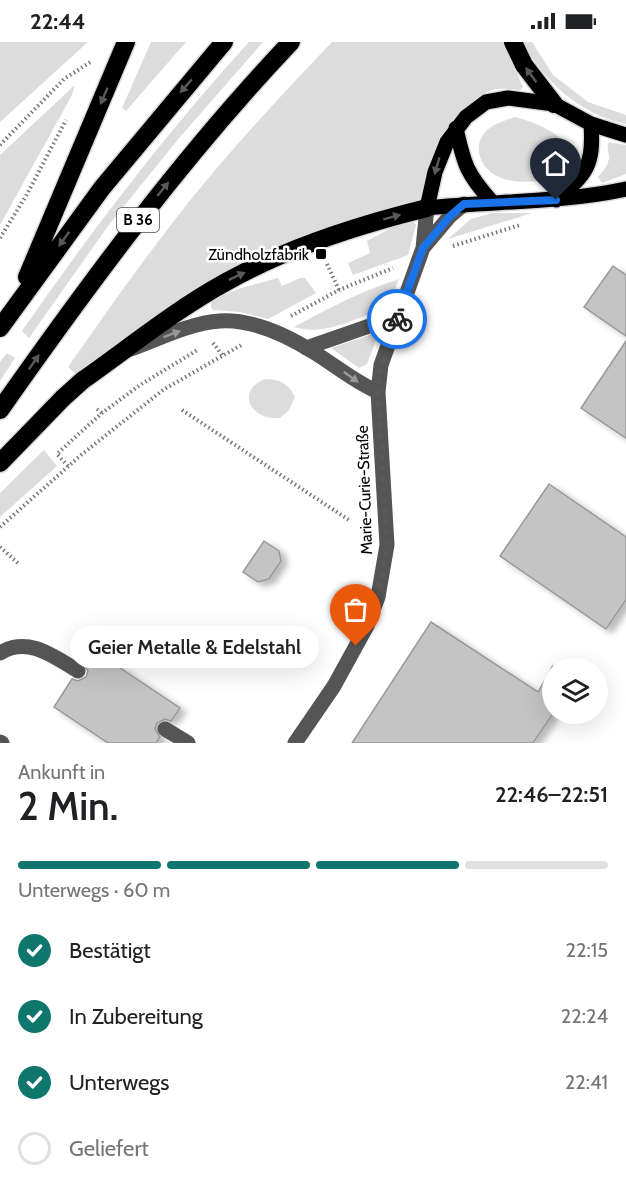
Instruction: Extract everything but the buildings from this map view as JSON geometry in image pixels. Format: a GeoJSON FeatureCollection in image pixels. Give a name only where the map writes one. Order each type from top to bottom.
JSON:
{"type":"FeatureCollection","features":[{"type":"Feature","properties":{"kind":"highway"},"geometry":{"type":"LineString","coordinates":[[7,318],[126,42]]}},
{"type":"Feature","properties":{"kind":"highway","name":"B 36"},"geometry":{"type":"LineString","coordinates":[[7,318],[102,188],[224,42]]}},
{"type":"Feature","properties":{"kind":"highway","name":"B 36"},"geometry":{"type":"LineString","coordinates":[[0,410],[150,205],[239,96],[291,42]]}},
{"type":"Feature","properties":{"kind":"highway"},"geometry":{"type":"LineString","coordinates":[[513,42],[524,65],[554,104]]}},
{"type":"Feature","properties":{"kind":"highway"},"geometry":{"type":"LineString","coordinates":[[0,463],[83,380],[175,313],[226,282],[275,258],[358,226],[427,208]]}},
{"type":"Feature","properties":{"kind":"main road"},"geometry":{"type":"LineString","coordinates":[[626,135],[591,124],[554,104],[507,98],[495,99],[477,108],[456,128],[440,156],[427,208],[492,202],[556,200],[626,189]]}},
{"type":"Feature","properties":{"kind":"main road"},"geometry":{"type":"LineString","coordinates":[[556,200],[587,170],[592,147],[591,124]]}},
{"type":"Feature","properties":{"kind":"main road"},"geometry":{"type":"LineString","coordinates":[[456,128],[467,171],[492,202]]}},
{"type":"Feature","properties":{"kind":"street","name":"Marie-Curie-Straße"},"geometry":{"type":"LineString","coordinates":[[421,254],[450,216],[464,204]]}},
{"type":"Feature","properties":{"kind":"street","name":"Marie-Curie-Straße"},"geometry":{"type":"LineString","coordinates":[[295,743],[333,686],[367,626],[378,597],[387,545],[378,392],[381,365],[421,254],[427,208]]}},
{"type":"Feature","properties":{"kind":"street"},"geometry":{"type":"LineString","coordinates":[[306,348],[398,316]]}},
{"type":"Feature","properties":{"kind":"street"},"geometry":{"type":"LineString","coordinates":[[117,354],[198,324],[221,321],[246,323],[268,329],[306,348],[362,385],[378,392]]}},
{"type":"Feature","properties":{"kind":"street"},"geometry":{"type":"LineString","coordinates":[[0,653],[8,648],[25,645],[42,650],[78,670]]}},
{"type":"Feature","properties":{"kind":"street"},"geometry":{"type":"LineString","coordinates":[[165,729],[188,743]]}},
{"type":"Feature","properties":{"kind":"path"},"geometry":{"type":"LineString","coordinates":[[88,70],[95,52]]}},
{"type":"Feature","properties":{"kind":"path"},"geometry":{"type":"LineString","coordinates":[[0,145],[64,79],[92,61]]}},
{"type":"Feature","properties":{"kind":"path"},"geometry":{"type":"LineString","coordinates":[[0,238],[26,196],[67,118]]}},
{"type":"Feature","properties":{"kind":"path"},"geometry":{"type":"LineString","coordinates":[[0,527],[68,466],[163,390],[268,329],[339,290],[421,254],[529,224]]}},
{"type":"Feature","properties":{"kind":"path"},"geometry":{"type":"LineString","coordinates":[[327,264],[339,290]]}},
{"type":"Feature","properties":{"kind":"path"},"geometry":{"type":"LineString","coordinates":[[68,466],[57,454],[102,413],[140,386],[211,341],[224,356]]}},
{"type":"Feature","properties":{"kind":"path"},"geometry":{"type":"LineString","coordinates":[[97,409],[102,413]]}},
{"type":"Feature","properties":{"kind":"path"},"geometry":{"type":"LineString","coordinates":[[182,410],[349,520]]}},
{"type":"Feature","properties":{"kind":"path"},"geometry":{"type":"LineString","coordinates":[[0,547],[20,565]]}},
{"type":"Feature","properties":{"kind":"shaded area"},"geometry":{"type":"Polygon","coordinates":[[[0,42],[88,42],[0,122],[0,42]]]}},
{"type":"Feature","properties":{"kind":"shaded area"},"geometry":{"type":"Polygon","coordinates":[[[151,42],[186,42],[126,111],[122,108],[151,42]]]}},
{"type":"Feature","properties":{"kind":"shaded area"},"geometry":{"type":"Polygon","coordinates":[[[249,42],[263,42],[180,137],[108,226],[29,338],[22,331],[75,256],[188,111],[249,42]]]}},
{"type":"Feature","properties":{"kind":"shaded area"},"geometry":{"type":"Polygon","coordinates":[[[332,42],[503,42],[523,87],[520,90],[495,89],[489,91],[458,114],[436,148],[420,199],[290,242],[228,271],[198,287],[157,314],[78,376],[68,367],[152,249],[221,163],[332,42]]]}},
{"type":"Feature","properties":{"kind":"shaded area"},"geometry":{"type":"Polygon","coordinates":[[[523,42],[532,42],[553,75],[588,102],[626,115],[626,124],[594,113],[565,95],[542,70],[523,42]]]}},
{"type":"Feature","properties":{"kind":"shaded area"},"geometry":{"type":"Polygon","coordinates":[[[75,85],[71,97],[0,225],[0,155],[75,85]]]}},
{"type":"Feature","properties":{"kind":"shaded area"},"geometry":{"type":"Polygon","coordinates":[[[515,117],[554,133],[568,148],[570,157],[568,167],[560,179],[513,181],[499,177],[484,165],[479,154],[483,135],[493,126],[515,117]]]}},
{"type":"Feature","properties":{"kind":"shaded area"},"geometry":{"type":"Polygon","coordinates":[[[609,142],[626,145],[626,174],[602,183],[598,177],[609,158],[609,142]]]}},
{"type":"Feature","properties":{"kind":"shaded area"},"geometry":{"type":"Polygon","coordinates":[[[492,213],[532,213],[448,239],[471,219],[492,213]]]}},
{"type":"Feature","properties":{"kind":"shaded area"},"geometry":{"type":"Polygon","coordinates":[[[412,220],[416,225],[408,255],[353,275],[348,263],[370,253],[367,241],[412,220]]]}},
{"type":"Feature","properties":{"kind":"shaded area"},"geometry":{"type":"Polygon","coordinates":[[[278,278],[282,286],[305,278],[316,293],[268,319],[240,312],[213,310],[211,307],[214,299],[241,288],[278,278]]]}},
{"type":"Feature","properties":{"kind":"shaded area"},"geometry":{"type":"Polygon","coordinates":[[[399,279],[388,306],[330,328],[294,327],[358,294],[399,279]]]}},
{"type":"Feature","properties":{"kind":"shaded area"},"geometry":{"type":"Polygon","coordinates":[[[379,332],[367,364],[359,368],[331,348],[379,332]]]}},
{"type":"Feature","properties":{"kind":"shaded area"},"geometry":{"type":"Polygon","coordinates":[[[7,353],[15,358],[0,381],[0,362],[7,353]]]}},
{"type":"Feature","properties":{"kind":"shaded area"},"geometry":{"type":"Polygon","coordinates":[[[265,379],[283,383],[295,397],[289,410],[280,418],[261,415],[250,404],[251,391],[256,384],[265,379]]]}},
{"type":"Feature","properties":{"kind":"shaded area"},"geometry":{"type":"Polygon","coordinates":[[[44,450],[57,466],[0,517],[0,493],[44,450]]]}},
{"type":"Feature","properties":{"kind":"way so far"},"geometry":{"type":"LineString","coordinates":[[356,646],[367,626],[378,597],[387,545],[378,392],[381,365],[397,319]]}},
{"type":"Feature","properties":{"kind":"place","name":"Zündholzfabrik"},"geometry":{"type":"Point","coordinates":[321,254]}},
{"type":"Feature","properties":{"kind":"place","name":"Geier Metalle & Edelstahl"},"geometry":{"type":"Point","coordinates":[356,646]}},
{"type":"Feature","properties":{"kind":"route"},"geometry":{"type":"LineString","coordinates":[[397,319],[423,248],[450,216],[464,204],[556,200]]}}]}
